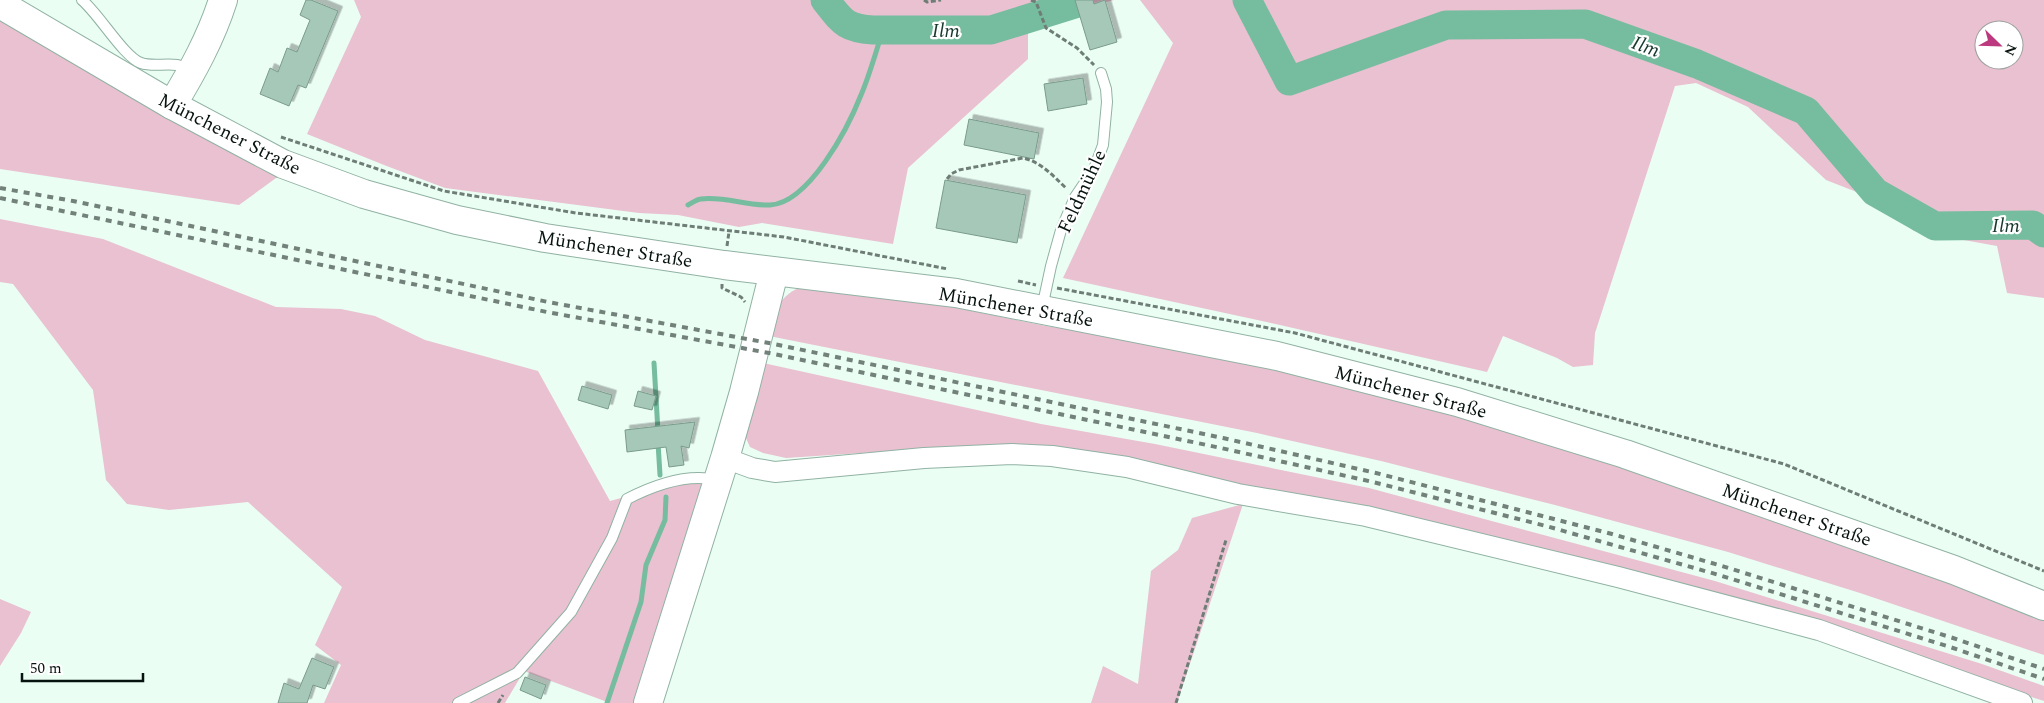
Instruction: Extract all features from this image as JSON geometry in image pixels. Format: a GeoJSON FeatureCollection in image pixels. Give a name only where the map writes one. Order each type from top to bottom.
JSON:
{"type":"FeatureCollection","features":[{"type":"Feature","properties":{"kind":"main road"},"geometry":{"type":"LineString","coordinates":[[172,105],[192,71],[216,22],[224,0]]}},
{"type":"Feature","properties":{"kind":"main road","name":"Münchener Straße"},"geometry":{"type":"LineString","coordinates":[[0,4],[172,105],[283,164],[374,197],[457,220],[545,238],[774,272],[956,294],[1042,309],[1277,356],[1457,402],[1625,454],[1954,570],[2044,606]]}},
{"type":"Feature","properties":{"kind":"main road"},"geometry":{"type":"LineString","coordinates":[[648,703],[722,469],[744,392],[774,272]]}},
{"type":"Feature","properties":{"kind":"street"},"geometry":{"type":"LineString","coordinates":[[722,469],[752,468],[766,472],[775,472],[924,458],[1012,454],[1052,456],[1127,468],[1238,494],[1366,516],[1599,573],[1819,630],[2022,703]]}},
{"type":"Feature","properties":{"kind":"lane"},"geometry":{"type":"LineString","coordinates":[[82,0],[92,8],[131,56],[139,62],[150,65],[177,65],[192,71]]}},
{"type":"Feature","properties":{"kind":"lane","name":"Feldmühle"},"geometry":{"type":"LineString","coordinates":[[1042,309],[1050,266],[1061,230],[1075,197],[1094,169],[1103,144],[1107,102],[1101,73]]}},
{"type":"Feature","properties":{"kind":"lane"},"geometry":{"type":"LineString","coordinates":[[458,703],[517,673],[572,612],[612,538],[627,499],[649,487],[694,478],[722,469]]}},
{"type":"Feature","properties":{"kind":"path"},"geometry":{"type":"LineString","coordinates":[[924,0],[926,2],[941,0]]}},
{"type":"Feature","properties":{"kind":"path"},"geometry":{"type":"LineString","coordinates":[[1031,0],[1036,2],[1046,28],[1077,48],[1101,73]]}},
{"type":"Feature","properties":{"kind":"path"},"geometry":{"type":"LineString","coordinates":[[947,179],[951,174],[959,170],[1023,158],[1033,160],[1042,166],[1075,197]]}},
{"type":"Feature","properties":{"kind":"path"},"geometry":{"type":"LineString","coordinates":[[729,232],[722,288],[741,297],[748,306]]}},
{"type":"Feature","properties":{"kind":"path"},"geometry":{"type":"LineString","coordinates":[[1176,703],[1226,540]]}},
{"type":"Feature","properties":{"kind":"shaded area"},"geometry":{"type":"Polygon","coordinates":[[[354,0],[1114,0],[1028,22],[1028,59],[908,168],[893,244],[762,223],[739,227],[678,215],[639,213],[445,188],[307,134],[361,17],[354,0]]]}},
{"type":"Feature","properties":{"kind":"shaded area"},"geometry":{"type":"Polygon","coordinates":[[[1140,0],[2044,0],[2044,298],[2007,293],[1997,246],[1914,231],[1872,198],[1826,180],[1748,107],[1696,83],[1675,86],[1595,333],[1593,365],[1573,367],[1557,358],[1503,336],[1487,372],[1063,278],[1173,43],[1140,0]]]}},
{"type":"Feature","properties":{"kind":"shaded area"},"geometry":{"type":"Polygon","coordinates":[[[0,15],[283,173],[239,205],[0,169],[0,15]]]}},
{"type":"Feature","properties":{"kind":"shaded area"},"geometry":{"type":"Polygon","coordinates":[[[0,219],[103,239],[276,307],[341,309],[375,316],[425,340],[538,371],[610,501],[688,480],[707,486],[635,703],[610,703],[524,671],[505,703],[324,703],[341,665],[315,645],[342,587],[248,502],[169,510],[127,504],[106,480],[93,390],[13,284],[0,282],[0,219]]]}},
{"type":"Feature","properties":{"kind":"shaded area"},"geometry":{"type":"Polygon","coordinates":[[[804,286],[922,301],[1046,326],[1188,346],[1479,417],[2044,616],[2044,655],[1860,593],[1728,552],[1555,505],[1381,461],[1257,433],[764,335],[778,305],[789,294],[804,286]]]}},
{"type":"Feature","properties":{"kind":"shaded area"},"geometry":{"type":"Polygon","coordinates":[[[759,362],[1041,424],[1155,444],[1369,488],[1715,581],[1982,664],[2044,686],[2044,701],[1674,585],[1460,528],[1354,505],[1041,447],[981,445],[786,458],[763,453],[750,447],[745,436],[759,362]]]}},
{"type":"Feature","properties":{"kind":"shaded area"},"geometry":{"type":"Polygon","coordinates":[[[1243,504],[1177,703],[1091,703],[1103,666],[1138,684],[1151,571],[1178,550],[1192,518],[1243,504]]]}},
{"type":"Feature","properties":{"kind":"shaded area"},"geometry":{"type":"Polygon","coordinates":[[[0,599],[31,612],[21,633],[0,666],[0,599]]]}},
{"type":"Feature","properties":{"kind":"building"},"geometry":{"type":"Polygon","coordinates":[[[306,0],[311,0],[338,11],[306,88],[298,85],[289,106],[260,94],[270,68],[278,72],[287,48],[297,52],[310,20],[300,15],[306,0]]]}},
{"type":"Feature","properties":{"kind":"building"},"geometry":{"type":"Polygon","coordinates":[[[1075,0],[1093,0],[1094,4],[1105,0],[1117,42],[1090,50],[1075,0]]]}},
{"type":"Feature","properties":{"kind":"building"},"geometry":{"type":"Polygon","coordinates":[[[1083,78],[1087,104],[1048,111],[1044,84],[1083,78]]]}},
{"type":"Feature","properties":{"kind":"building"},"geometry":{"type":"Polygon","coordinates":[[[969,119],[1039,133],[1034,159],[964,145],[969,119]]]}},
{"type":"Feature","properties":{"kind":"building"},"geometry":{"type":"Polygon","coordinates":[[[945,180],[1026,195],[1017,243],[936,228],[945,180]]]}},
{"type":"Feature","properties":{"kind":"building"},"geometry":{"type":"Polygon","coordinates":[[[582,386],[612,395],[608,409],[578,400],[582,386]]]}},
{"type":"Feature","properties":{"kind":"building"},"geometry":{"type":"Polygon","coordinates":[[[638,391],[656,396],[652,410],[634,406],[638,391]]]}},
{"type":"Feature","properties":{"kind":"building"},"geometry":{"type":"Polygon","coordinates":[[[695,422],[689,448],[681,446],[684,465],[669,467],[666,447],[627,452],[625,430],[695,422]]]}},
{"type":"Feature","properties":{"kind":"building"},"geometry":{"type":"Polygon","coordinates":[[[312,658],[334,667],[325,689],[313,685],[307,703],[278,703],[284,683],[299,689],[312,658]]]}},
{"type":"Feature","properties":{"kind":"building"},"geometry":{"type":"Polygon","coordinates":[[[525,677],[546,685],[541,699],[520,690],[525,677]]]}},
{"type":"Feature","properties":{"kind":"waterway","name":"Ilm"},"geometry":{"type":"LineString","coordinates":[[825,0],[844,22],[863,29],[873,30],[991,30],[1075,4]]}},
{"type":"Feature","properties":{"kind":"waterway","name":"Ilm"},"geometry":{"type":"LineString","coordinates":[[1247,0],[1289,81],[1446,25],[1585,24],[1697,64],[1806,111],[1875,192],[1935,226],[2033,225],[2044,233]]}},
{"type":"Feature","properties":{"kind":"waterway"},"geometry":{"type":"LineString","coordinates":[[688,205],[698,200],[710,198],[770,205],[785,201],[799,192],[825,162],[847,126],[864,87],[883,30]]}},
{"type":"Feature","properties":{"kind":"waterway"},"geometry":{"type":"LineString","coordinates":[[654,363],[658,432]]}},
{"type":"Feature","properties":{"kind":"waterway"},"geometry":{"type":"LineString","coordinates":[[658,443],[660,475]]}},
{"type":"Feature","properties":{"kind":"waterway"},"geometry":{"type":"LineString","coordinates":[[607,703],[641,602],[646,565],[665,520],[666,497]]}},
{"type":"Feature","properties":{"kind":"railway"},"geometry":{"type":"LineString","coordinates":[[0,188],[73,201],[548,302],[774,344],[1223,438],[1376,473],[1612,534],[1722,566],[1953,638],[2044,669]]}},
{"type":"Feature","properties":{"kind":"railway"},"geometry":{"type":"LineString","coordinates":[[0,198],[547,312],[769,353],[1221,448],[1373,482],[1546,526],[1719,575],[1950,647],[2044,679]]}}]}
